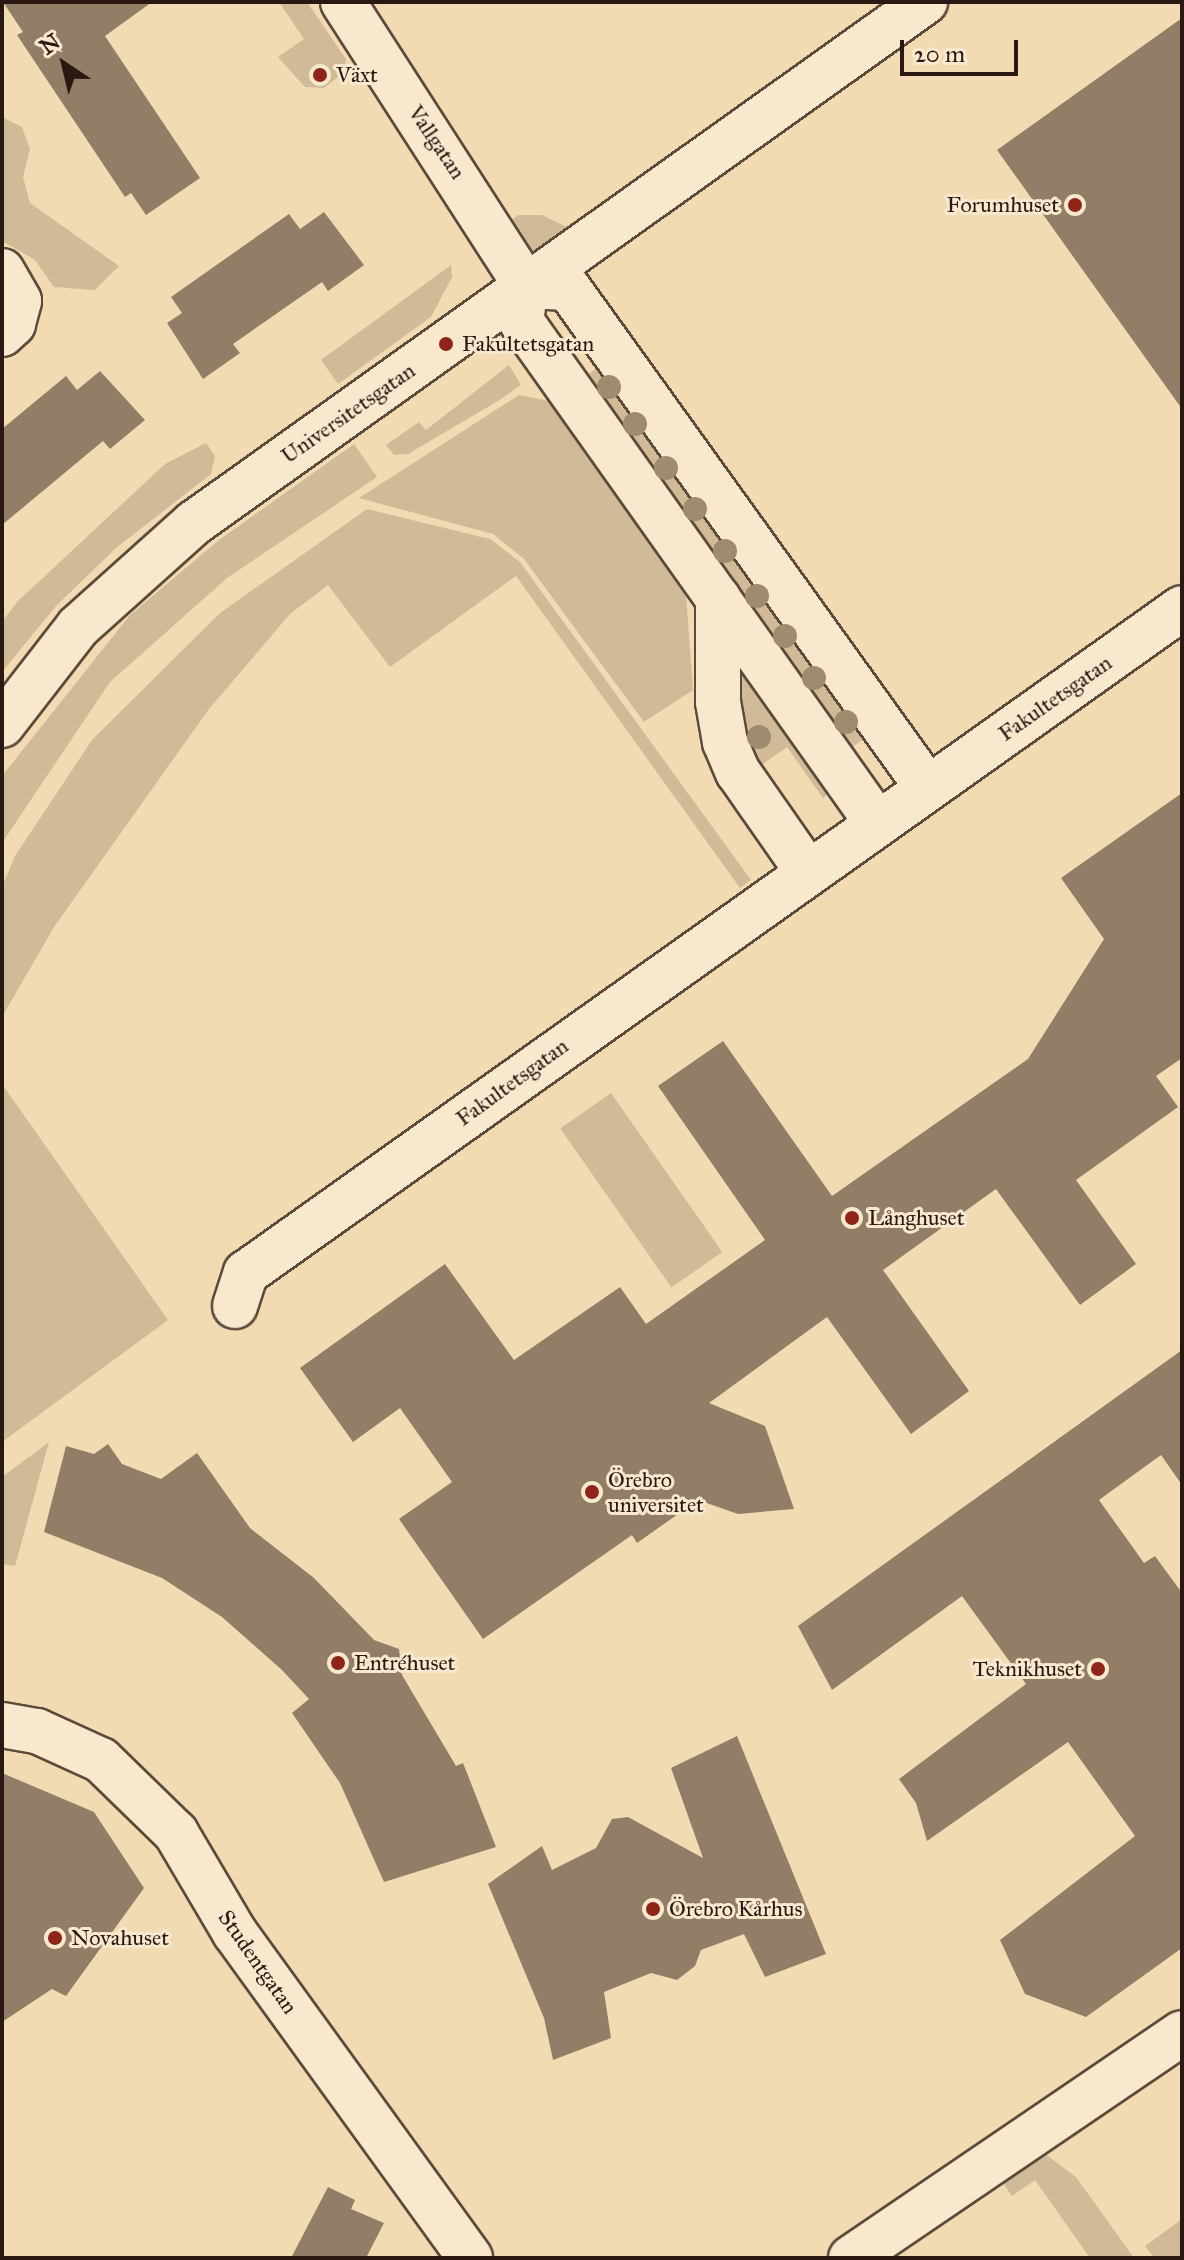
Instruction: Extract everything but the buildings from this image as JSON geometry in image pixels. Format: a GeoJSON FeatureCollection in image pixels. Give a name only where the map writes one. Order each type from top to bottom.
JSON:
{"type":"FeatureCollection","features":[{"type":"Feature","properties":{"kind":"street","name":"Vallgatan"},"geometry":{"type":"LineString","coordinates":[[343,2],[526,286]]}},
{"type":"Feature","properties":{"kind":"street","name":"Universitetsgatan"},"geometry":{"type":"LineString","coordinates":[[2,725],[78,627],[139,568],[526,286],[925,2]]}},
{"type":"Feature","properties":{"kind":"street"},"geometry":{"type":"LineString","coordinates":[[2,271],[19,301],[13,324],[2,334]]}},
{"type":"Feature","properties":{"kind":"street"},"geometry":{"type":"LineString","coordinates":[[875,820],[521,321],[526,286],[568,288],[927,787]]}},
{"type":"Feature","properties":{"kind":"street"},"geometry":{"type":"LineString","coordinates":[[718,598],[718,702],[725,742],[738,772],[807,871]]}},
{"type":"Feature","properties":{"kind":"street","name":"Fakultetsgatan"},"geometry":{"type":"LineString","coordinates":[[235,1306],[246,1273],[875,820],[1182,608]]}},
{"type":"Feature","properties":{"kind":"street","name":"Studentgatan"},"geometry":{"type":"LineString","coordinates":[[2,1725],[37,1731],[101,1760],[176,1833],[235,1933],[470,2258]]}},
{"type":"Feature","properties":{"kind":"street"},"geometry":{"type":"LineString","coordinates":[[851,2258],[1005,2158],[1182,2033]]}},
{"type":"Feature","properties":{"kind":"shaded area"},"geometry":{"type":"Polygon","coordinates":[[[279,2],[307,2],[346,59],[343,73],[324,88],[305,87],[278,57],[304,39],[279,2]]]}},
{"type":"Feature","properties":{"kind":"shaded area"},"geometry":{"type":"Polygon","coordinates":[[[2,117],[22,127],[30,149],[23,177],[30,203],[119,266],[95,290],[54,287],[35,260],[2,241],[2,117]]]}},
{"type":"Feature","properties":{"kind":"shaded area"},"geometry":{"type":"Polygon","coordinates":[[[518,215],[542,215],[581,234],[533,252],[513,246],[500,229],[518,215]]]}},
{"type":"Feature","properties":{"kind":"shaded area"},"geometry":{"type":"Polygon","coordinates":[[[451,265],[452,277],[431,317],[338,384],[321,360],[451,265]]]}},
{"type":"Feature","properties":{"kind":"shaded area"},"geometry":{"type":"Polygon","coordinates":[[[607,361],[869,735],[849,749],[587,375],[607,361]]]}},
{"type":"Feature","properties":{"kind":"shaded area"},"geometry":{"type":"Polygon","coordinates":[[[509,365],[521,385],[498,401],[408,454],[394,455],[386,445],[419,422],[426,430],[509,365]]]}},
{"type":"Feature","properties":{"kind":"shaded area"},"geometry":{"type":"Polygon","coordinates":[[[519,395],[559,403],[685,580],[693,690],[644,722],[524,559],[493,534],[359,498],[519,395]]]}},
{"type":"Feature","properties":{"kind":"shaded area"},"geometry":{"type":"Polygon","coordinates":[[[206,443],[215,456],[211,474],[116,548],[56,606],[2,672],[2,622],[17,602],[165,464],[206,443]]]}},
{"type":"Feature","properties":{"kind":"shaded area"},"geometry":{"type":"Polygon","coordinates":[[[354,444],[377,477],[227,578],[110,682],[2,843],[2,776],[130,615],[219,540],[354,444]]]}},
{"type":"Feature","properties":{"kind":"shaded area"},"geometry":{"type":"Polygon","coordinates":[[[367,509],[490,539],[520,562],[751,880],[740,888],[516,576],[390,667],[328,585],[290,614],[209,709],[54,927],[2,1017],[2,887],[15,856],[92,740],[220,613],[367,509]]]}},
{"type":"Feature","properties":{"kind":"shaded area"},"geometry":{"type":"Polygon","coordinates":[[[745,647],[832,791],[823,798],[787,747],[753,771],[733,705],[745,647]]]}},
{"type":"Feature","properties":{"kind":"shaded area"},"geometry":{"type":"Polygon","coordinates":[[[2,1084],[168,1320],[2,1442],[2,1084]]]}},
{"type":"Feature","properties":{"kind":"shaded area"},"geometry":{"type":"Polygon","coordinates":[[[611,1093],[722,1252],[671,1287],[560,1129],[611,1093]]]}},
{"type":"Feature","properties":{"kind":"shaded area"},"geometry":{"type":"Polygon","coordinates":[[[49,1442],[15,1566],[2,1564],[2,1477],[49,1442]]]}},
{"type":"Feature","properties":{"kind":"shaded area"},"geometry":{"type":"Polygon","coordinates":[[[1045,2154],[1076,2177],[1134,2258],[1090,2258],[1035,2180],[1012,2196],[1003,2183],[1045,2154]]]}},
{"type":"Feature","properties":{"kind":"shaded area"},"geometry":{"type":"Polygon","coordinates":[[[1182,2219],[1182,2258],[1154,2258],[1145,2246],[1182,2219]]]}},
{"type":"Feature","properties":{"kind":"place","name":"Växt"},"geometry":{"type":"Point","coordinates":[320,75]}},
{"type":"Feature","properties":{"kind":"place","name":"Forumhuset"},"geometry":{"type":"Point","coordinates":[1075,205]}},
{"type":"Feature","properties":{"kind":"place","name":"Fakultetsgatan"},"geometry":{"type":"Point","coordinates":[446,344]}},
{"type":"Feature","properties":{"kind":"place","name":"Långhuset"},"geometry":{"type":"Point","coordinates":[852,1218]}},
{"type":"Feature","properties":{"kind":"place","name":"Örebro universitet"},"geometry":{"type":"Point","coordinates":[592,1492]}},
{"type":"Feature","properties":{"kind":"place","name":"Entréhuset"},"geometry":{"type":"Point","coordinates":[338,1663]}},
{"type":"Feature","properties":{"kind":"place","name":"Teknikhuset"},"geometry":{"type":"Point","coordinates":[1098,1669]}},
{"type":"Feature","properties":{"kind":"place","name":"Örebro Kårhus"},"geometry":{"type":"Point","coordinates":[653,1909]}},
{"type":"Feature","properties":{"kind":"place","name":"Novahuset"},"geometry":{"type":"Point","coordinates":[55,1938]}}]}
